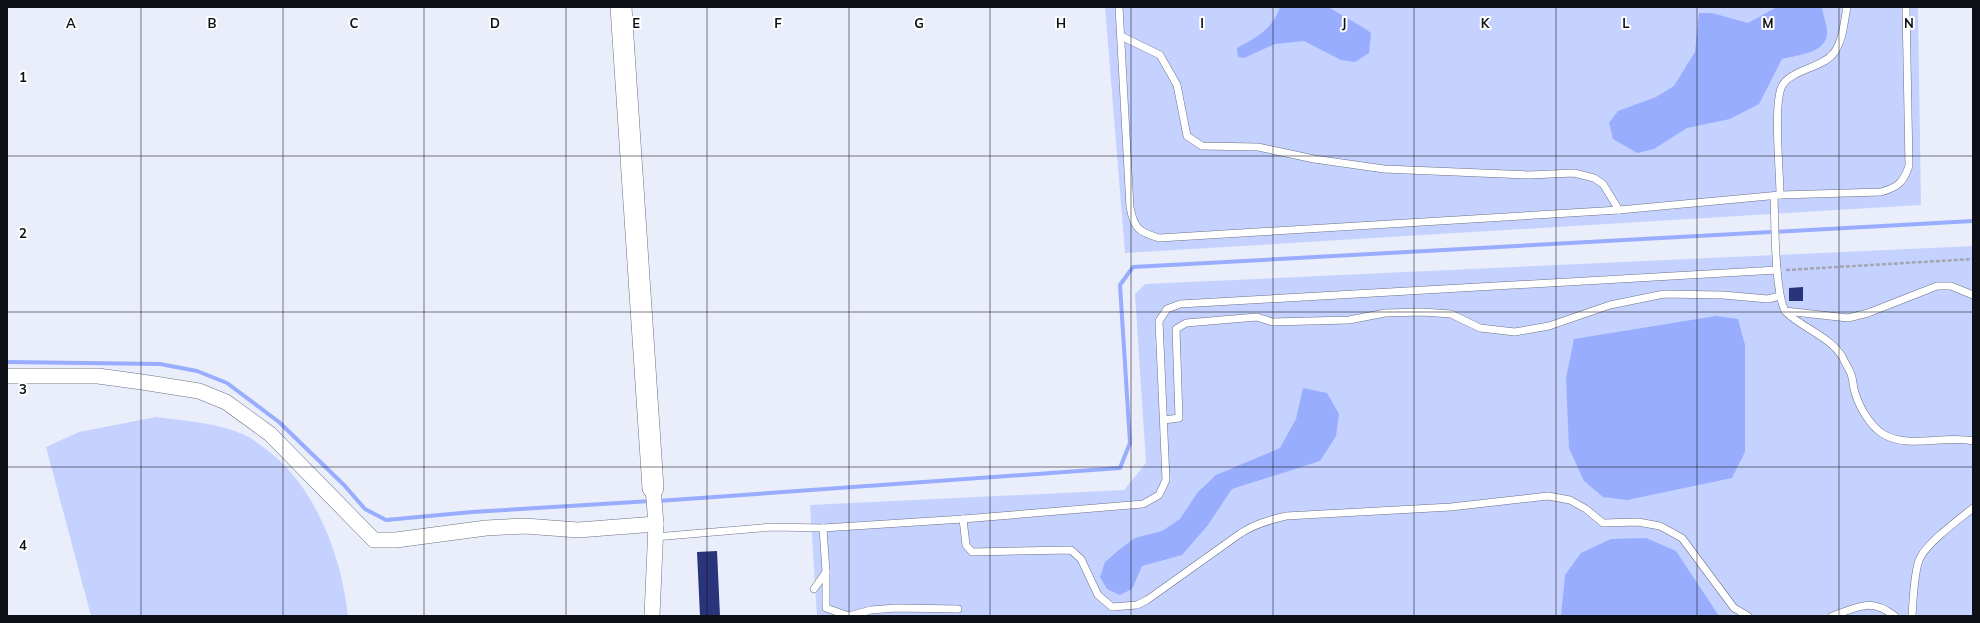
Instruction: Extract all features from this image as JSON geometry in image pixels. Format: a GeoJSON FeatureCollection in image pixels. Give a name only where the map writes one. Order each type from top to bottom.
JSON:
{"type":"FeatureCollection","features":[{"type":"Feature","properties":{"kind":"street"},"geometry":{"type":"LineString","coordinates":[[621,7],[656,531],[652,616]]}},
{"type":"Feature","properties":{"kind":"street"},"geometry":{"type":"LineString","coordinates":[[7,376],[98,376],[199,391],[226,402],[270,434],[374,540],[396,540],[486,528],[525,526],[578,530],[656,531]]}},
{"type":"Feature","properties":{"kind":"lane"},"geometry":{"type":"LineString","coordinates":[[1119,7],[1130,208],[1133,222],[1141,232],[1159,238],[1619,210],[1777,196],[1881,192],[1894,188],[1905,179],[1909,166],[1906,7]]}},
{"type":"Feature","properties":{"kind":"lane"},"geometry":{"type":"LineString","coordinates":[[1847,7],[1838,44],[1833,55],[1793,76],[1783,85],[1778,100],[1777,270],[1780,296],[1785,311],[1805,327],[1825,339],[1841,355],[1852,374],[1854,390],[1862,408],[1872,424],[1883,434],[1899,440],[1973,441]]}},
{"type":"Feature","properties":{"kind":"lane"},"geometry":{"type":"LineString","coordinates":[[1121,36],[1160,55],[1177,85],[1187,136],[1202,146],[1258,147],[1314,159],[1384,169],[1529,175],[1574,173],[1594,178],[1603,184],[1619,210]]}},
{"type":"Feature","properties":{"kind":"lane"},"geometry":{"type":"LineString","coordinates":[[656,531],[772,527],[823,528],[963,519],[1143,504],[1159,495],[1166,480],[1159,321],[1167,309],[1180,304],[1777,270]]}},
{"type":"Feature","properties":{"kind":"lane"},"geometry":{"type":"LineString","coordinates":[[1785,311],[1848,318],[1868,314],[1930,287],[1951,286],[1973,295]]}},
{"type":"Feature","properties":{"kind":"lane"},"geometry":{"type":"LineString","coordinates":[[1164,420],[1179,418],[1176,329],[1186,323],[1257,317],[1272,322],[1349,320],[1385,312],[1422,312],[1451,314],[1480,328],[1516,332],[1549,326],[1610,305],[1664,294],[1722,295],[1768,299],[1780,296]]}},
{"type":"Feature","properties":{"kind":"lane"},"geometry":{"type":"LineString","coordinates":[[963,519],[966,545],[972,552],[1071,550],[1081,559],[1098,595],[1112,606],[1137,605],[1147,600],[1241,533],[1256,524],[1272,519],[1286,516],[1451,507],[1548,496],[1570,500],[1586,509],[1603,522],[1638,522],[1660,526],[1682,538],[1734,608],[1748,616]]}},
{"type":"Feature","properties":{"kind":"lane"},"geometry":{"type":"LineString","coordinates":[[1912,616],[1919,559],[1943,532],[1973,508]]}},
{"type":"Feature","properties":{"kind":"lane"},"geometry":{"type":"LineString","coordinates":[[823,528],[826,572],[826,608],[849,616],[877,610],[958,609]]}},
{"type":"Feature","properties":{"kind":"lane"},"geometry":{"type":"LineString","coordinates":[[814,589],[826,572]]}},
{"type":"Feature","properties":{"kind":"lane"},"geometry":{"type":"LineString","coordinates":[[1832,616],[1866,604],[1880,605],[1895,616]]}},
{"type":"Feature","properties":{"kind":"path"},"geometry":{"type":"LineString","coordinates":[[1777,270],[1973,259]]}},
{"type":"Feature","properties":{"kind":"shaded area"},"geometry":{"type":"Polygon","coordinates":[[[1105,7],[1918,7],[1921,205],[1125,253],[1105,7]]]}},
{"type":"Feature","properties":{"kind":"shaded area"},"geometry":{"type":"Polygon","coordinates":[[[1973,246],[1973,616],[817,616],[810,505],[1124,490],[1146,463],[1135,294],[1145,284],[1973,246]]]}},
{"type":"Feature","properties":{"kind":"shaded area"},"geometry":{"type":"Polygon","coordinates":[[[156,417],[202,423],[235,431],[252,439],[281,462],[297,480],[311,500],[322,522],[332,545],[339,569],[348,616],[91,616],[46,447],[79,432],[156,417]]]}},
{"type":"Feature","properties":{"kind":"water"},"geometry":{"type":"Polygon","coordinates":[[[1280,7],[1328,7],[1371,33],[1369,53],[1355,62],[1341,60],[1304,41],[1275,44],[1244,58],[1238,57],[1237,48],[1263,32],[1273,22],[1280,7]]]}},
{"type":"Feature","properties":{"kind":"water"},"geometry":{"type":"Polygon","coordinates":[[[1777,7],[1822,7],[1827,29],[1826,39],[1817,49],[1782,59],[1759,104],[1730,119],[1687,128],[1654,149],[1637,153],[1613,139],[1609,123],[1618,111],[1656,97],[1674,86],[1695,52],[1699,13],[1712,13],[1748,23],[1777,7]]]}},
{"type":"Feature","properties":{"kind":"water"},"geometry":{"type":"Polygon","coordinates":[[[1716,316],[1738,319],[1745,345],[1745,452],[1732,478],[1627,500],[1603,497],[1584,481],[1569,448],[1566,378],[1574,339],[1716,316]]]}},
{"type":"Feature","properties":{"kind":"water"},"geometry":{"type":"Polygon","coordinates":[[[1303,388],[1327,393],[1339,414],[1336,436],[1320,461],[1232,489],[1208,525],[1182,555],[1142,566],[1132,589],[1120,595],[1107,589],[1100,577],[1105,562],[1120,549],[1135,538],[1162,531],[1180,519],[1198,492],[1216,475],[1280,448],[1296,419],[1303,388]]]}},
{"type":"Feature","properties":{"kind":"water"},"geometry":{"type":"Polygon","coordinates":[[[1646,538],[1676,551],[1719,616],[1561,616],[1565,575],[1581,553],[1611,539],[1646,538]]]}},
{"type":"Feature","properties":{"kind":"building"},"geometry":{"type":"Polygon","coordinates":[[[1803,287],[1803,301],[1789,301],[1789,288],[1803,287]]]}},
{"type":"Feature","properties":{"kind":"building"},"geometry":{"type":"Polygon","coordinates":[[[717,551],[720,616],[700,616],[697,552],[717,551]]]}},
{"type":"Feature","properties":{"kind":"waterway"},"geometry":{"type":"LineString","coordinates":[[658,501],[1120,468],[1130,443],[1120,285],[1133,267],[1973,221]]}},
{"type":"Feature","properties":{"kind":"waterway"},"geometry":{"type":"LineString","coordinates":[[7,362],[160,364],[197,371],[227,383],[279,422],[344,485],[365,509],[386,520],[472,512],[651,501]]}}]}
